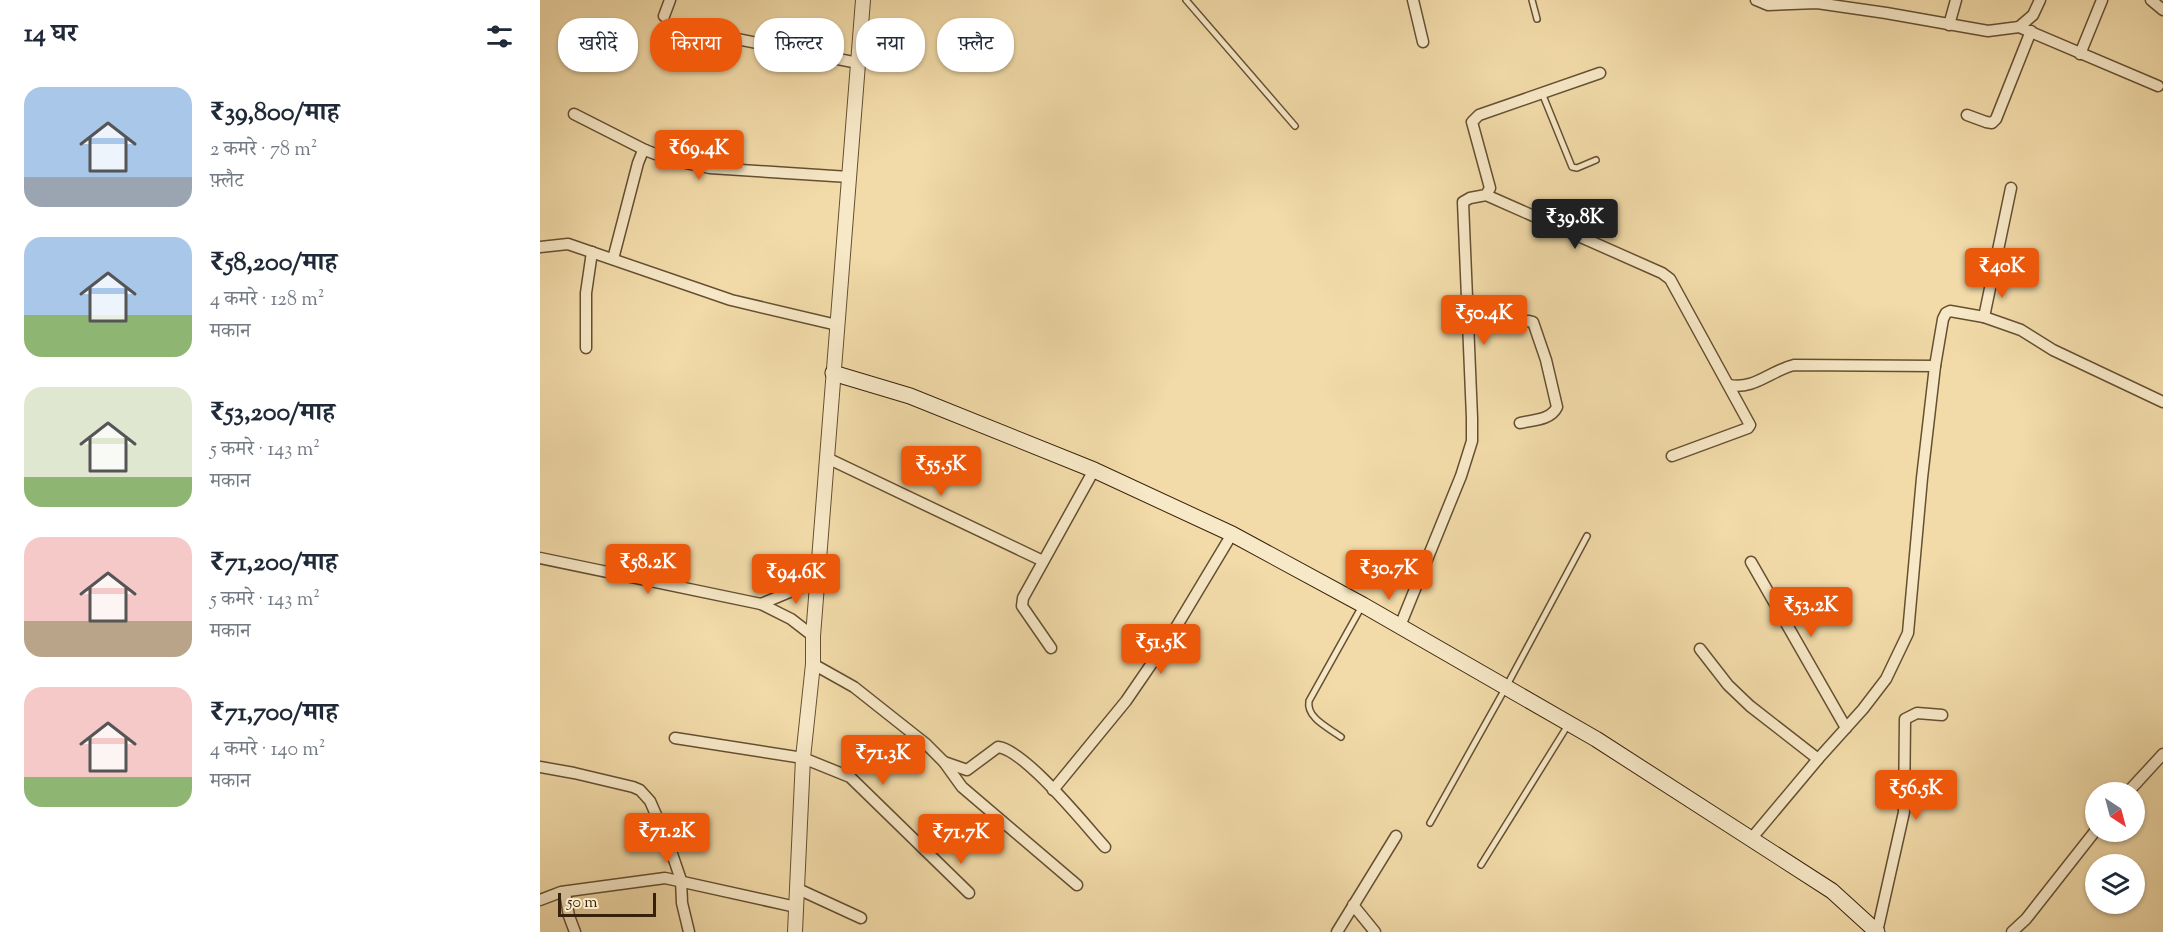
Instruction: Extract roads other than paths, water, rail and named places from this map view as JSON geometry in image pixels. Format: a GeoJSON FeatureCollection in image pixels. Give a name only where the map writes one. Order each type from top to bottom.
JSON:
{"type":"FeatureCollection","features":[{"type":"Feature","properties":{"kind":"main road"},"geometry":{"type":"LineString","coordinates":[[833,373],[910,396],[1094,470],[1232,534],[1363,605],[1596,739],[1832,891],[1877,932]]}},
{"type":"Feature","properties":{"kind":"street"},"geometry":{"type":"LineString","coordinates":[[664,16],[670,0]]}},
{"type":"Feature","properties":{"kind":"street"},"geometry":{"type":"LineString","coordinates":[[862,18],[863,0]]}},
{"type":"Feature","properties":{"kind":"street"},"geometry":{"type":"LineString","coordinates":[[1413,0],[1423,42]]}},
{"type":"Feature","properties":{"kind":"street"},"geometry":{"type":"LineString","coordinates":[[1756,0],[1768,5],[1816,3],[1867,5],[1949,25],[1988,31],[2019,27],[2158,86]]}},
{"type":"Feature","properties":{"kind":"street"},"geometry":{"type":"LineString","coordinates":[[1949,25],[1956,0]]}},
{"type":"Feature","properties":{"kind":"street"},"geometry":{"type":"LineString","coordinates":[[2019,27],[2033,15],[2040,0]]}},
{"type":"Feature","properties":{"kind":"street"},"geometry":{"type":"LineString","coordinates":[[2080,54],[2102,0]]}},
{"type":"Feature","properties":{"kind":"street"},"geometry":{"type":"LineString","coordinates":[[2151,0],[2163,10]]}},
{"type":"Feature","properties":{"kind":"street"},"geometry":{"type":"LineString","coordinates":[[1968,115],[1992,123],[1996,119],[2031,31]]}},
{"type":"Feature","properties":{"kind":"street"},"geometry":{"type":"LineString","coordinates":[[742,40],[856,63]]}},
{"type":"Feature","properties":{"kind":"street"},"geometry":{"type":"LineString","coordinates":[[795,932],[803,758],[813,664],[813,636],[857,72]]}},
{"type":"Feature","properties":{"kind":"street"},"geometry":{"type":"LineString","coordinates":[[1486,195],[1490,188],[1472,122],[1479,116],[1600,73]]}},
{"type":"Feature","properties":{"kind":"street"},"geometry":{"type":"LineString","coordinates":[[574,114],[645,150],[671,160],[710,168],[849,177]]}},
{"type":"Feature","properties":{"kind":"street"},"geometry":{"type":"LineString","coordinates":[[613,259],[638,163],[645,150]]}},
{"type":"Feature","properties":{"kind":"street"},"geometry":{"type":"LineString","coordinates":[[1984,317],[2011,188]]}},
{"type":"Feature","properties":{"kind":"street"},"geometry":{"type":"LineString","coordinates":[[1400,626],[1461,476],[1472,441],[1463,202],[1486,195],[1662,273],[1670,279],[1750,425],[1748,428],[1672,456]]}},
{"type":"Feature","properties":{"kind":"street"},"geometry":{"type":"LineString","coordinates":[[540,247],[568,244],[731,300],[837,325]]}},
{"type":"Feature","properties":{"kind":"street"},"geometry":{"type":"LineString","coordinates":[[586,348],[586,293],[592,252]]}},
{"type":"Feature","properties":{"kind":"street"},"geometry":{"type":"LineString","coordinates":[[1750,839],[1863,710],[1886,679],[1908,633],[1935,366],[1942,319],[1946,313],[1950,311],[1984,317],[2021,330],[2053,350],[2163,402]]}},
{"type":"Feature","properties":{"kind":"street"},"geometry":{"type":"LineString","coordinates":[[1469,326],[1533,322],[1546,360],[1557,407],[1548,417],[1520,423]]}},
{"type":"Feature","properties":{"kind":"street"},"geometry":{"type":"LineString","coordinates":[[1729,385],[1740,388],[1751,386],[1775,372],[1794,365],[1935,366]]}},
{"type":"Feature","properties":{"kind":"street"},"geometry":{"type":"LineString","coordinates":[[827,458],[1043,561]]}},
{"type":"Feature","properties":{"kind":"street"},"geometry":{"type":"LineString","coordinates":[[1052,648],[1022,606],[1023,598],[1094,470]]}},
{"type":"Feature","properties":{"kind":"street"},"geometry":{"type":"LineString","coordinates":[[1053,790],[1100,735],[1146,673],[1232,534]]}},
{"type":"Feature","properties":{"kind":"street"},"geometry":{"type":"LineString","coordinates":[[540,558],[761,604],[791,619],[813,636]]}},
{"type":"Feature","properties":{"kind":"street"},"geometry":{"type":"LineString","coordinates":[[1751,562],[1846,728]]}},
{"type":"Feature","properties":{"kind":"street"},"geometry":{"type":"LineString","coordinates":[[761,604],[818,578]]}},
{"type":"Feature","properties":{"kind":"street"},"geometry":{"type":"LineString","coordinates":[[1700,649],[1728,685],[1750,706],[1818,759]]}},
{"type":"Feature","properties":{"kind":"street"},"geometry":{"type":"LineString","coordinates":[[813,664],[854,687],[926,744],[944,762],[962,787],[1077,885]]}},
{"type":"Feature","properties":{"kind":"street"},"geometry":{"type":"LineString","coordinates":[[1877,932],[1904,812],[1905,719],[1917,713],[1942,715]]}},
{"type":"Feature","properties":{"kind":"street"},"geometry":{"type":"LineString","coordinates":[[675,738],[803,758],[841,772],[857,782],[969,893]]}},
{"type":"Feature","properties":{"kind":"street"},"geometry":{"type":"LineString","coordinates":[[944,762],[967,770],[993,750],[1004,747],[1015,753],[1053,790],[1105,848]]}},
{"type":"Feature","properties":{"kind":"street"},"geometry":{"type":"LineString","coordinates":[[2137,782],[2163,754]]}},
{"type":"Feature","properties":{"kind":"street"},"geometry":{"type":"LineString","coordinates":[[540,767],[640,790],[650,801],[681,880],[682,903],[689,932]]}},
{"type":"Feature","properties":{"kind":"street"},"geometry":{"type":"LineString","coordinates":[[1337,932],[1396,836]]}},
{"type":"Feature","properties":{"kind":"street"},"geometry":{"type":"LineString","coordinates":[[2013,932],[2026,919],[2087,842]]}},
{"type":"Feature","properties":{"kind":"street"},"geometry":{"type":"LineString","coordinates":[[540,900],[565,892],[655,878],[681,880],[796,907]]}},
{"type":"Feature","properties":{"kind":"street"},"geometry":{"type":"LineString","coordinates":[[798,889],[861,918]]}},
{"type":"Feature","properties":{"kind":"street"},"geometry":{"type":"LineString","coordinates":[[565,892],[569,916],[575,932]]}},
{"type":"Feature","properties":{"kind":"street"},"geometry":{"type":"LineString","coordinates":[[1353,905],[1375,932]]}},
{"type":"Feature","properties":{"kind":"lane"},"geometry":{"type":"LineString","coordinates":[[1186,0],[1295,126]]}},
{"type":"Feature","properties":{"kind":"lane"},"geometry":{"type":"LineString","coordinates":[[1532,0],[1537,19]]}},
{"type":"Feature","properties":{"kind":"lane"},"geometry":{"type":"LineString","coordinates":[[1542,93],[1572,167],[1577,168],[1596,160]]}},
{"type":"Feature","properties":{"kind":"lane"},"geometry":{"type":"LineString","coordinates":[[1430,823],[1587,536]]}},
{"type":"Feature","properties":{"kind":"lane"},"geometry":{"type":"LineString","coordinates":[[1341,737],[1312,715],[1308,706],[1363,605]]}},
{"type":"Feature","properties":{"kind":"lane"},"geometry":{"type":"LineString","coordinates":[[1481,865],[1569,723]]}}]}
